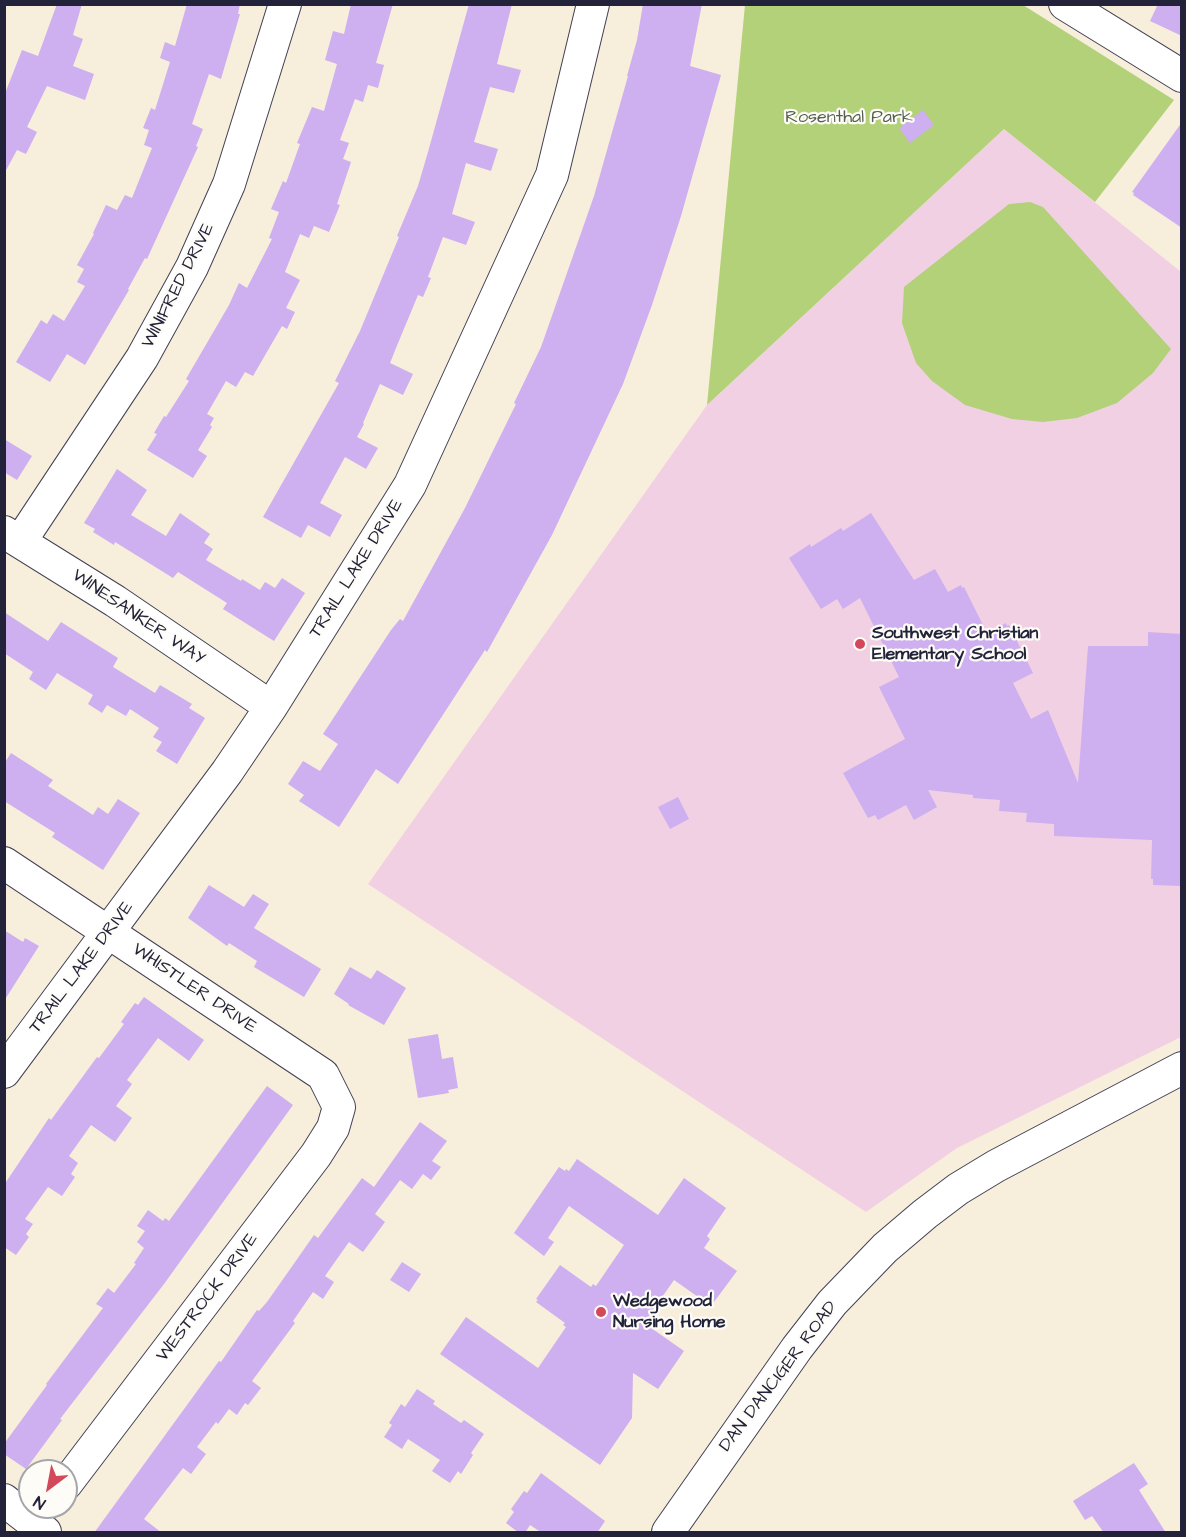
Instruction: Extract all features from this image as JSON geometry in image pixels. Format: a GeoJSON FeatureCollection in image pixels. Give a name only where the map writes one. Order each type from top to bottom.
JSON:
{"type":"FeatureCollection","features":[{"type":"Feature","properties":{"kind":"street","name":"WINIFRED DRIVE"},"geometry":{"type":"LineString","coordinates":[[12,537],[142,358],[192,267],[229,184],[285,4]]}},
{"type":"Feature","properties":{"kind":"street","name":"TRAIL LAKE DRIVE"},"geometry":{"type":"LineString","coordinates":[[4,1072],[227,772],[271,707],[410,485],[552,175],[593,4]]}},
{"type":"Feature","properties":{"kind":"street"},"geometry":{"type":"LineString","coordinates":[[1065,4],[1100,14],[1182,76]]}},
{"type":"Feature","properties":{"kind":"street","name":"WINESANKER WAY"},"geometry":{"type":"LineString","coordinates":[[12,537],[115,601],[271,707]]}},
{"type":"Feature","properties":{"kind":"street","name":"WHISTLER DRIVE"},"geometry":{"type":"LineString","coordinates":[[4,863],[323,1075],[339,1107]]}},
{"type":"Feature","properties":{"kind":"street","name":"DAN DANCIGER ROAD"},"geometry":{"type":"LineString","coordinates":[[668,1533],[797,1348],[832,1303],[885,1248],[958,1189],[996,1166],[1182,1068]]}},
{"type":"Feature","properties":{"kind":"street","name":"WESTROCK DRIVE"},"geometry":{"type":"LineString","coordinates":[[78,1468],[316,1155],[333,1128],[339,1107]]}},
{"type":"Feature","properties":{"kind":"street"},"geometry":{"type":"LineString","coordinates":[[4,1500],[39,1524]]}},
{"type":"Feature","properties":{"kind":"shaded area","name":"Southwest Christian Elementary School"},"geometry":{"type":"Polygon","coordinates":[[[1004,129],[1181,272],[1181,1037],[957,1148],[866,1212],[368,884],[707,405],[1004,129]]]}},
{"type":"Feature","properties":{"kind":"green space","name":"Rosenthal Park"},"geometry":{"type":"Polygon","coordinates":[[[745,5],[1023,5],[1174,100],[1095,202],[1004,129],[707,405],[745,5]]]}},
{"type":"Feature","properties":{"kind":"green space"},"geometry":{"type":"Polygon","coordinates":[[[1030,202],[1043,207],[1171,349],[1153,373],[1117,403],[1077,418],[1043,422],[1012,419],[965,405],[932,381],[916,363],[902,323],[904,287],[1009,204],[1030,202]]]}},
{"type":"Feature","properties":{"kind":"building"},"geometry":{"type":"Polygon","coordinates":[[[57,4],[82,4],[73,35],[83,39],[73,66],[94,74],[85,100],[47,86],[27,127],[37,132],[26,154],[17,150],[4,174],[4,96],[22,50],[38,56],[57,4]]]}},
{"type":"Feature","properties":{"kind":"building"},"geometry":{"type":"Polygon","coordinates":[[[187,4],[240,4],[238,14],[240,14],[221,79],[209,74],[192,124],[203,129],[196,146],[198,147],[147,259],[145,258],[85,365],[67,354],[50,382],[16,362],[41,320],[47,324],[53,314],[64,321],[85,286],[77,282],[84,269],[77,265],[94,234],[106,205],[117,210],[125,195],[132,198],[152,148],[144,145],[149,130],[143,128],[151,108],[155,110],[170,62],[160,58],[165,42],[175,46],[187,4]]]}},
{"type":"Feature","properties":{"kind":"building"},"geometry":{"type":"Polygon","coordinates":[[[351,4],[393,4],[376,63],[384,65],[378,88],[368,85],[363,102],[355,99],[340,140],[349,143],[343,159],[351,162],[337,204],[340,205],[329,232],[314,226],[309,238],[300,234],[285,272],[300,280],[286,308],[295,312],[287,329],[282,326],[253,376],[245,372],[236,387],[226,381],[207,414],[214,418],[210,425],[212,427],[198,450],[207,456],[193,478],[147,450],[164,416],[166,417],[189,381],[186,379],[229,305],[239,283],[247,288],[272,239],[269,238],[279,212],[271,209],[283,181],[286,183],[300,144],[297,143],[312,107],[324,111],[337,64],[325,60],[333,31],[344,34],[351,4]]]}},
{"type":"Feature","properties":{"kind":"building"},"geometry":{"type":"Polygon","coordinates":[[[469,4],[512,4],[497,64],[521,70],[514,93],[490,87],[474,142],[498,149],[491,171],[466,163],[452,214],[475,222],[466,245],[443,237],[423,297],[418,295],[390,363],[413,374],[403,395],[380,384],[363,423],[357,437],[378,448],[366,469],[345,457],[327,490],[320,503],[342,515],[330,537],[308,525],[301,538],[263,517],[339,383],[335,381],[360,331],[399,237],[397,236],[418,186],[469,4]]]}},
{"type":"Feature","properties":{"kind":"building"},"geometry":{"type":"Polygon","coordinates":[[[643,4],[702,4],[690,66],[721,75],[681,216],[623,384],[552,535],[487,652],[485,650],[398,784],[376,769],[339,827],[299,801],[304,795],[288,784],[303,761],[320,771],[338,744],[323,734],[391,630],[400,619],[403,621],[465,508],[516,404],[514,403],[541,347],[594,196],[628,76],[643,4]]]}},
{"type":"Feature","properties":{"kind":"building"},"geometry":{"type":"Polygon","coordinates":[[[1158,4],[1182,4],[1182,36],[1150,21],[1158,4]]]}},
{"type":"Feature","properties":{"kind":"building"},"geometry":{"type":"Polygon","coordinates":[[[923,110],[934,125],[910,143],[899,128],[923,110]]]}},
{"type":"Feature","properties":{"kind":"building"},"geometry":{"type":"Polygon","coordinates":[[[1182,122],[1182,228],[1133,195],[1132,192],[1182,122]]]}},
{"type":"Feature","properties":{"kind":"building"},"geometry":{"type":"Polygon","coordinates":[[[4,439],[32,456],[17,480],[4,472],[4,439]]]}},
{"type":"Feature","properties":{"kind":"building"},"geometry":{"type":"Polygon","coordinates":[[[117,469],[147,490],[131,515],[166,536],[180,513],[210,534],[204,543],[213,549],[206,560],[260,590],[265,582],[275,588],[282,578],[305,593],[274,641],[223,609],[227,603],[178,572],[173,578],[115,542],[114,545],[93,532],[95,529],[84,523],[117,469]]]}},
{"type":"Feature","properties":{"kind":"building"},"geometry":{"type":"Polygon","coordinates":[[[871,513],[914,580],[935,569],[948,592],[961,585],[962,588],[964,587],[987,633],[1006,623],[1007,626],[1009,625],[1033,673],[1013,683],[1031,719],[1048,710],[1078,783],[1088,646],[1148,646],[1148,632],[1182,634],[1182,886],[1153,885],[1153,879],[1151,879],[1152,840],[1054,836],[1054,824],[1026,822],[1027,813],[999,811],[1000,800],[928,790],[937,807],[914,820],[906,805],[878,820],[875,815],[868,818],[843,773],[905,739],[879,687],[899,677],[860,598],[843,609],[837,599],[821,609],[789,558],[841,528],[843,531],[871,513]]]}},
{"type":"Feature","properties":{"kind":"building"},"geometry":{"type":"Polygon","coordinates":[[[4,612],[48,641],[61,622],[118,658],[113,667],[155,693],[160,685],[192,704],[189,708],[205,718],[177,764],[156,751],[162,742],[153,737],[159,728],[130,709],[126,716],[107,705],[102,713],[88,704],[93,695],[57,673],[46,690],[29,679],[33,672],[4,653],[4,612]]]}},
{"type":"Feature","properties":{"kind":"building"},"geometry":{"type":"Polygon","coordinates":[[[11,753],[53,780],[48,786],[93,815],[98,807],[108,814],[118,799],[140,813],[103,870],[52,837],[55,833],[4,801],[4,764],[11,753]]]}},
{"type":"Feature","properties":{"kind":"building"},"geometry":{"type":"Polygon","coordinates":[[[678,797],[689,819],[670,829],[658,807],[678,797]]]}},
{"type":"Feature","properties":{"kind":"building"},"geometry":{"type":"Polygon","coordinates":[[[209,885],[244,907],[253,894],[269,904],[254,928],[321,969],[304,997],[254,967],[257,961],[229,943],[227,946],[188,918],[209,885]]]}},
{"type":"Feature","properties":{"kind":"building"},"geometry":{"type":"Polygon","coordinates":[[[4,930],[23,942],[25,938],[39,946],[4,1001],[4,930]]]}},
{"type":"Feature","properties":{"kind":"building"},"geometry":{"type":"Polygon","coordinates":[[[350,967],[371,979],[377,970],[406,988],[384,1025],[348,1005],[334,994],[350,967]]]}},
{"type":"Feature","properties":{"kind":"building"},"geometry":{"type":"Polygon","coordinates":[[[144,997],[204,1040],[189,1061],[158,1038],[127,1080],[132,1084],[116,1106],[132,1118],[115,1142],[91,1125],[69,1156],[78,1163],[71,1174],[75,1177],[62,1196],[48,1187],[25,1219],[33,1224],[26,1234],[29,1237],[16,1255],[4,1247],[4,1185],[49,1118],[51,1120],[97,1057],[99,1058],[124,1024],[121,1022],[135,1003],[138,1005],[144,997]]]}},
{"type":"Feature","properties":{"kind":"building"},"geometry":{"type":"Polygon","coordinates":[[[438,1034],[442,1059],[453,1057],[458,1088],[448,1090],[449,1093],[418,1098],[408,1039],[438,1034]]]}},
{"type":"Feature","properties":{"kind":"building"},"geometry":{"type":"Polygon","coordinates":[[[267,1086],[293,1105],[164,1284],[60,1419],[62,1420],[33,1459],[18,1459],[18,1464],[4,1454],[4,1444],[103,1308],[96,1304],[108,1288],[114,1293],[136,1264],[134,1263],[144,1248],[137,1242],[145,1231],[137,1226],[148,1210],[163,1221],[165,1218],[169,1221],[267,1086]]]}},
{"type":"Feature","properties":{"kind":"building"},"geometry":{"type":"Polygon","coordinates":[[[420,1122],[447,1141],[432,1161],[441,1167],[431,1180],[423,1174],[412,1189],[400,1180],[375,1214],[385,1222],[363,1252],[349,1242],[325,1276],[334,1282],[323,1299],[313,1292],[293,1321],[295,1323],[252,1381],[261,1388],[248,1405],[245,1403],[237,1415],[229,1409],[218,1424],[216,1422],[197,1447],[206,1454],[191,1474],[183,1468],[144,1519],[162,1533],[94,1533],[257,1310],[259,1311],[267,1302],[314,1235],[318,1238],[362,1178],[374,1187],[420,1122]]]}},
{"type":"Feature","properties":{"kind":"building","name":"Wedgewood Nursing Home"},"geometry":{"type":"Polygon","coordinates":[[[577,1159],[658,1215],[684,1178],[726,1208],[707,1236],[710,1239],[704,1248],[737,1271],[711,1306],[674,1280],[644,1323],[684,1351],[658,1389],[633,1373],[632,1418],[600,1465],[440,1354],[466,1317],[538,1368],[566,1327],[563,1325],[565,1323],[536,1302],[560,1265],[591,1287],[593,1284],[596,1286],[624,1245],[569,1206],[548,1238],[554,1242],[544,1256],[514,1233],[559,1167],[569,1171],[577,1159]]]}},
{"type":"Feature","properties":{"kind":"building"},"geometry":{"type":"Polygon","coordinates":[[[402,1262],[421,1274],[409,1292],[390,1280],[402,1262]]]}},
{"type":"Feature","properties":{"kind":"building"},"geometry":{"type":"Polygon","coordinates":[[[417,1389],[435,1401],[433,1404],[461,1423],[464,1420],[484,1434],[461,1474],[458,1471],[450,1483],[432,1471],[440,1460],[408,1439],[402,1449],[384,1437],[392,1425],[389,1423],[401,1404],[405,1407],[417,1389]]]}},
{"type":"Feature","properties":{"kind":"building"},"geometry":{"type":"Polygon","coordinates":[[[1134,1463],[1148,1484],[1139,1490],[1166,1533],[1104,1533],[1092,1516],[1085,1520],[1073,1501],[1134,1463]]]}},
{"type":"Feature","properties":{"kind":"building"},"geometry":{"type":"Polygon","coordinates":[[[541,1473],[605,1521],[597,1533],[542,1533],[530,1525],[525,1533],[519,1533],[506,1523],[514,1512],[511,1509],[524,1491],[527,1493],[541,1473]]]}},
{"type":"Feature","properties":{"kind":"place","name":"Southwest Christian Elementary School"},"geometry":{"type":"Point","coordinates":[860,644]}},
{"type":"Feature","properties":{"kind":"place","name":"Wedgewood Nursing Home"},"geometry":{"type":"Point","coordinates":[601,1312]}}]}
